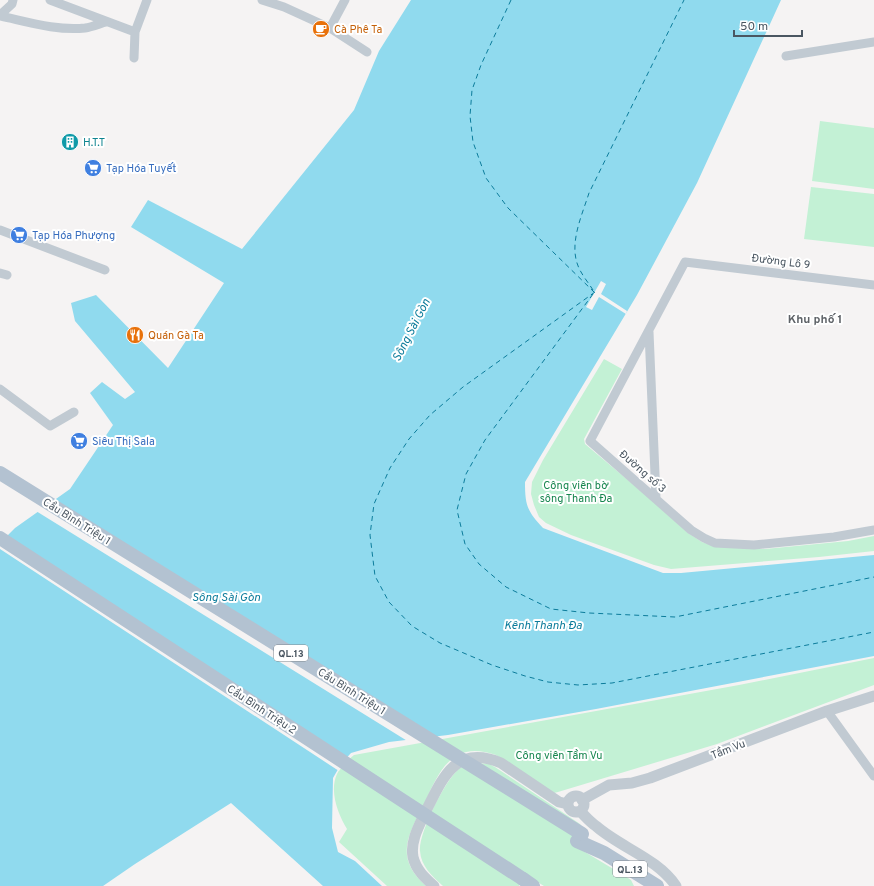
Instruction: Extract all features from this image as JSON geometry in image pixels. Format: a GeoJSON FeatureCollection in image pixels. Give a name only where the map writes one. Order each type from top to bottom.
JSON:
{"type":"FeatureCollection","features":[{"type":"Feature","properties":{"kind":"main road","name":"Cầu Bình Triệu 1"},"geometry":{"type":"LineString","coordinates":[[0,473],[579,837]]}},
{"type":"Feature","properties":{"kind":"main road","name":"Cầu Bình Triệu 1"},"geometry":{"type":"LineString","coordinates":[[0,481],[579,837]]}},
{"type":"Feature","properties":{"kind":"main road","name":"Cầu Bình Triệu 2"},"geometry":{"type":"LineString","coordinates":[[0,538],[528,883]]}},
{"type":"Feature","properties":{"kind":"main road","name":"QL.13"},"geometry":{"type":"LineString","coordinates":[[579,837],[657,886]]}},
{"type":"Feature","properties":{"kind":"street"},"geometry":{"type":"LineString","coordinates":[[0,16],[14,0]]}},
{"type":"Feature","properties":{"kind":"street"},"geometry":{"type":"LineString","coordinates":[[50,0],[135,32]]}},
{"type":"Feature","properties":{"kind":"street"},"geometry":{"type":"LineString","coordinates":[[134,58],[135,32],[147,0]]}},
{"type":"Feature","properties":{"kind":"street"},"geometry":{"type":"LineString","coordinates":[[262,0],[286,4],[330,28],[366,52]]}},
{"type":"Feature","properties":{"kind":"street"},"geometry":{"type":"LineString","coordinates":[[330,28],[346,0]]}},
{"type":"Feature","properties":{"kind":"street"},"geometry":{"type":"LineString","coordinates":[[0,16],[44,25],[73,28],[87,27],[106,22]]}},
{"type":"Feature","properties":{"kind":"street"},"geometry":{"type":"LineString","coordinates":[[786,56],[874,42]]}},
{"type":"Feature","properties":{"kind":"street"},"geometry":{"type":"LineString","coordinates":[[0,230],[105,270]]}},
{"type":"Feature","properties":{"kind":"street","name":"Đường Lô 9"},"geometry":{"type":"LineString","coordinates":[[685,262],[874,285]]}},
{"type":"Feature","properties":{"kind":"street","name":"Đường số 3"},"geometry":{"type":"LineString","coordinates":[[685,262],[590,441],[691,530],[704,538],[715,542],[754,545],[834,537],[874,530]]}},
{"type":"Feature","properties":{"kind":"street"},"geometry":{"type":"LineString","coordinates":[[648,331],[656,498]]}},
{"type":"Feature","properties":{"kind":"street"},"geometry":{"type":"LineString","coordinates":[[0,389],[50,426],[74,412]]}},
{"type":"Feature","properties":{"kind":"street","name":"Tầm Vu"},"geometry":{"type":"LineString","coordinates":[[581,805],[609,785],[632,783],[650,778],[826,711],[874,696]]}},
{"type":"Feature","properties":{"kind":"street"},"geometry":{"type":"LineString","coordinates":[[826,711],[874,776]]}},
{"type":"Feature","properties":{"kind":"street"},"geometry":{"type":"LineString","coordinates":[[434,886],[418,869],[414,859],[412,849],[418,828],[441,780],[455,765],[465,760],[477,757],[491,759],[501,763],[559,802],[568,804],[568,808],[574,812],[581,805],[596,827],[654,865],[676,886]]}},
{"type":"Feature","properties":{"kind":"green space"},"geometry":{"type":"Polygon","coordinates":[[[820,121],[874,128],[874,189],[812,181],[820,121]]]}},
{"type":"Feature","properties":{"kind":"green space"},"geometry":{"type":"Polygon","coordinates":[[[811,187],[874,194],[874,247],[804,239],[811,187]]]}},
{"type":"Feature","properties":{"kind":"green space","name":"Công viên bờ sông Thanh Đa"},"geometry":{"type":"Polygon","coordinates":[[[604,359],[622,369],[584,439],[585,444],[688,533],[702,542],[714,546],[765,549],[848,541],[874,536],[874,551],[671,569],[654,565],[571,535],[546,523],[539,517],[534,505],[531,494],[532,482],[543,460],[604,359]]]}},
{"type":"Feature","properties":{"kind":"green space","name":"Công viên Tầm Vu"},"geometry":{"type":"Polygon","coordinates":[[[874,658],[874,685],[717,744],[554,793],[496,755],[481,751],[469,751],[459,755],[450,760],[436,779],[414,825],[407,845],[407,855],[410,865],[416,875],[426,886],[387,886],[339,842],[347,829],[338,809],[334,795],[335,781],[340,769],[354,755],[739,685],[874,658]]]}},
{"type":"Feature","properties":{"kind":"green space"},"geometry":{"type":"Polygon","coordinates":[[[477,763],[489,764],[495,767],[580,824],[584,830],[575,846],[631,880],[634,886],[544,886],[526,875],[519,886],[443,886],[431,874],[422,861],[420,851],[423,832],[434,807],[454,774],[462,767],[477,763]]]}},
{"type":"Feature","properties":{"kind":"water","name":"Sông Sài Gòn"},"geometry":{"type":"Polygon","coordinates":[[[411,0],[781,0],[697,183],[637,295],[525,482],[526,502],[533,517],[543,528],[663,573],[681,573],[874,555],[874,656],[596,709],[448,735],[389,742],[351,753],[341,764],[333,778],[332,828],[338,852],[355,861],[382,886],[323,886],[231,803],[103,886],[0,886],[0,543],[15,528],[70,489],[113,425],[90,393],[102,382],[125,399],[135,392],[75,321],[71,303],[96,295],[168,368],[224,283],[131,227],[148,200],[242,249],[354,110],[379,51],[411,0]]]}},
{"type":"Feature","properties":{"kind":"pier"},"geometry":{"type":"Polygon","coordinates":[[[601,281],[606,284],[601,294],[627,311],[626,314],[599,297],[592,310],[586,307],[601,281]]]}},
{"type":"Feature","properties":{"kind":"pier"},"geometry":{"type":"Polygon","coordinates":[[[50,501],[433,739],[409,742],[36,511],[50,501]]]}},
{"type":"Feature","properties":{"kind":"pier"},"geometry":{"type":"Polygon","coordinates":[[[0,540],[343,765],[339,771],[0,549],[0,540]]]}},
{"type":"Feature","properties":{"kind":"ferry route"},"geometry":{"type":"LineString","coordinates":[[511,0],[481,65],[472,90],[470,116],[473,142],[486,178],[508,208],[594,292]]}},
{"type":"Feature","properties":{"kind":"ferry route"},"geometry":{"type":"LineString","coordinates":[[593,290],[580,270],[575,255],[576,237],[580,219],[589,193],[684,0]]}},
{"type":"Feature","properties":{"kind":"ferry route"},"geometry":{"type":"LineString","coordinates":[[595,292],[463,387],[430,415],[409,439],[390,468],[374,504],[370,535],[375,576],[389,602],[412,626],[440,643],[492,665],[525,676],[548,682],[578,685],[612,683],[874,632]]}},
{"type":"Feature","properties":{"kind":"ferry route"},"geometry":{"type":"LineString","coordinates":[[593,294],[485,440],[466,474],[457,510],[465,544],[479,564],[506,587],[551,609],[589,613],[675,617],[874,577]]}},
{"type":"Feature","properties":{"kind":"place","name":"Cà Phê Ta"},"geometry":{"type":"Point","coordinates":[321,29]}},
{"type":"Feature","properties":{"kind":"place","name":"H.T.T"},"geometry":{"type":"Point","coordinates":[70,142]}},
{"type":"Feature","properties":{"kind":"place","name":"Tạp Hóa Tuyết"},"geometry":{"type":"Point","coordinates":[93,168]}},
{"type":"Feature","properties":{"kind":"place","name":"Tạp Hóa Phượng"},"geometry":{"type":"Point","coordinates":[19,235]}},
{"type":"Feature","properties":{"kind":"place","name":"Quán Gà Ta"},"geometry":{"type":"Point","coordinates":[135,335]}},
{"type":"Feature","properties":{"kind":"place","name":"Siêu Thị Sala"},"geometry":{"type":"Point","coordinates":[79,441]}},
{"type":"Feature","properties":{"kind":"district","name":"Khu phố 1"},"geometry":{"type":"Point","coordinates":[815,319]}},
{"type":"Feature","properties":{"kind":"water label","name":"Kênh Thanh Đa"},"geometry":{"type":"Point","coordinates":[543,625]}}]}
